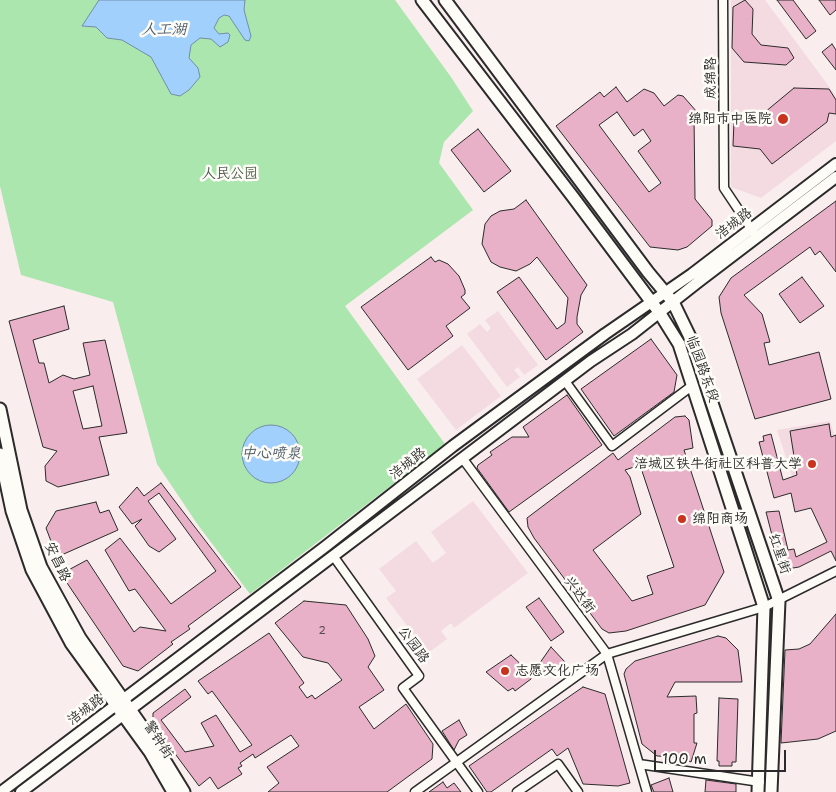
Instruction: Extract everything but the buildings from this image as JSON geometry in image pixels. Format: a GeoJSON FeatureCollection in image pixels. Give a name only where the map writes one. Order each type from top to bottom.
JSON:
{"type":"FeatureCollection","features":[{"type":"Feature","properties":{"kind":"main road","name":"临园路东段"},"geometry":{"type":"LineString","coordinates":[[422,0],[659,312],[679,344],[764,607],[759,787]]}},
{"type":"Feature","properties":{"kind":"main road","name":"红星街"},"geometry":{"type":"LineString","coordinates":[[445,0],[673,302],[689,335],[779,601],[771,792]]}},
{"type":"Feature","properties":{"kind":"main road","name":"安昌路"},"geometry":{"type":"LineString","coordinates":[[0,409],[21,510],[38,560],[80,638],[127,712]]}},
{"type":"Feature","properties":{"kind":"main road","name":"安昌路"},"geometry":{"type":"LineString","coordinates":[[0,454],[12,511],[32,570],[71,643],[120,702]]}},
{"type":"Feature","properties":{"kind":"main road","name":"警钟街"},"geometry":{"type":"LineString","coordinates":[[127,712],[173,792]]}},
{"type":"Feature","properties":{"kind":"main road","name":"警钟街"},"geometry":{"type":"LineString","coordinates":[[127,712],[184,792]]}},
{"type":"Feature","properties":{"kind":"street","name":"成绵路"},"geometry":{"type":"LineString","coordinates":[[723,0],[724,188],[754,233]]}},
{"type":"Feature","properties":{"kind":"street","name":"涪城路"},"geometry":{"type":"LineString","coordinates":[[21,792],[565,381],[632,334],[673,302],[836,164]]}},
{"type":"Feature","properties":{"kind":"street","name":"涪城路"},"geometry":{"type":"LineString","coordinates":[[1,792],[326,546],[453,446],[665,292],[836,177]]}},
{"type":"Feature","properties":{"kind":"street"},"geometry":{"type":"LineString","coordinates":[[565,381],[612,446],[693,385]]}},
{"type":"Feature","properties":{"kind":"street","name":"兴达街"},"geometry":{"type":"LineString","coordinates":[[464,459],[607,654],[639,764],[644,791]]}},
{"type":"Feature","properties":{"kind":"street","name":"公园路"},"geometry":{"type":"LineString","coordinates":[[334,557],[419,676],[403,688],[478,792]]}},
{"type":"Feature","properties":{"kind":"street"},"geometry":{"type":"LineString","coordinates":[[415,792],[607,654],[764,607],[836,571]]}},
{"type":"Feature","properties":{"kind":"street"},"geometry":{"type":"LineString","coordinates":[[517,792],[558,764],[578,792]]}},
{"type":"Feature","properties":{"kind":"street"},"geometry":{"type":"LineString","coordinates":[[639,764],[759,787]]}},
{"type":"Feature","properties":{"kind":"shaded area","name":"绵阳市中医院"},"geometry":{"type":"Polygon","coordinates":[[[731,0],[765,0],[836,96],[836,141],[761,198],[731,187],[731,0]]]}},
{"type":"Feature","properties":{"kind":"shaded area"},"geometry":{"type":"Polygon","coordinates":[[[498,311],[538,365],[524,375],[518,367],[514,370],[520,377],[507,387],[467,334],[480,324],[487,332],[491,328],[485,320],[498,311]]]}},
{"type":"Feature","properties":{"kind":"shaded area"},"geometry":{"type":"Polygon","coordinates":[[[462,345],[501,396],[456,430],[417,379],[462,345]]]}},
{"type":"Feature","properties":{"kind":"shaded area","name":"涪城区铁牛街社区科普大学"},"geometry":{"type":"Polygon","coordinates":[[[830,421],[836,441],[800,500],[777,430],[830,421]]]}},
{"type":"Feature","properties":{"kind":"shaded area"},"geometry":{"type":"Polygon","coordinates":[[[473,501],[528,573],[454,628],[451,623],[441,631],[447,639],[428,653],[386,598],[396,591],[379,569],[416,541],[433,563],[446,553],[431,532],[473,501]]]}},
{"type":"Feature","properties":{"kind":"green space","name":"人民公园"},"geometry":{"type":"Polygon","coordinates":[[[0,0],[395,0],[451,77],[473,111],[444,142],[439,163],[473,210],[345,306],[445,444],[250,594],[198,525],[157,464],[113,302],[21,275],[0,186],[0,0]]]}},
{"type":"Feature","properties":{"kind":"water","name":"人工湖"},"geometry":{"type":"Polygon","coordinates":[[[99,0],[245,0],[244,10],[251,36],[249,41],[245,40],[229,16],[224,15],[219,18],[214,28],[219,34],[228,33],[230,35],[228,42],[220,47],[211,39],[200,38],[191,45],[189,58],[198,68],[200,77],[189,90],[180,96],[171,94],[151,57],[122,40],[107,38],[96,27],[82,26],[99,0]]]}},
{"type":"Feature","properties":{"kind":"water","name":"中心喷泉"},"geometry":{"type":"Polygon","coordinates":[[[265,425],[277,425],[287,429],[296,438],[300,460],[292,475],[277,483],[265,483],[255,479],[246,470],[242,460],[242,448],[246,438],[255,429],[265,425]]]}},
{"type":"Feature","properties":{"kind":"place","name":"绵阳市中医院"},"geometry":{"type":"Point","coordinates":[783,119]}},
{"type":"Feature","properties":{"kind":"place","name":"涪城区铁牛街社区科普大学"},"geometry":{"type":"Point","coordinates":[812,464]}},
{"type":"Feature","properties":{"kind":"place","name":"绵阳商场"},"geometry":{"type":"Point","coordinates":[682,519]}},
{"type":"Feature","properties":{"kind":"place","name":"志愿文化广场"},"geometry":{"type":"Point","coordinates":[505,671]}}]}
